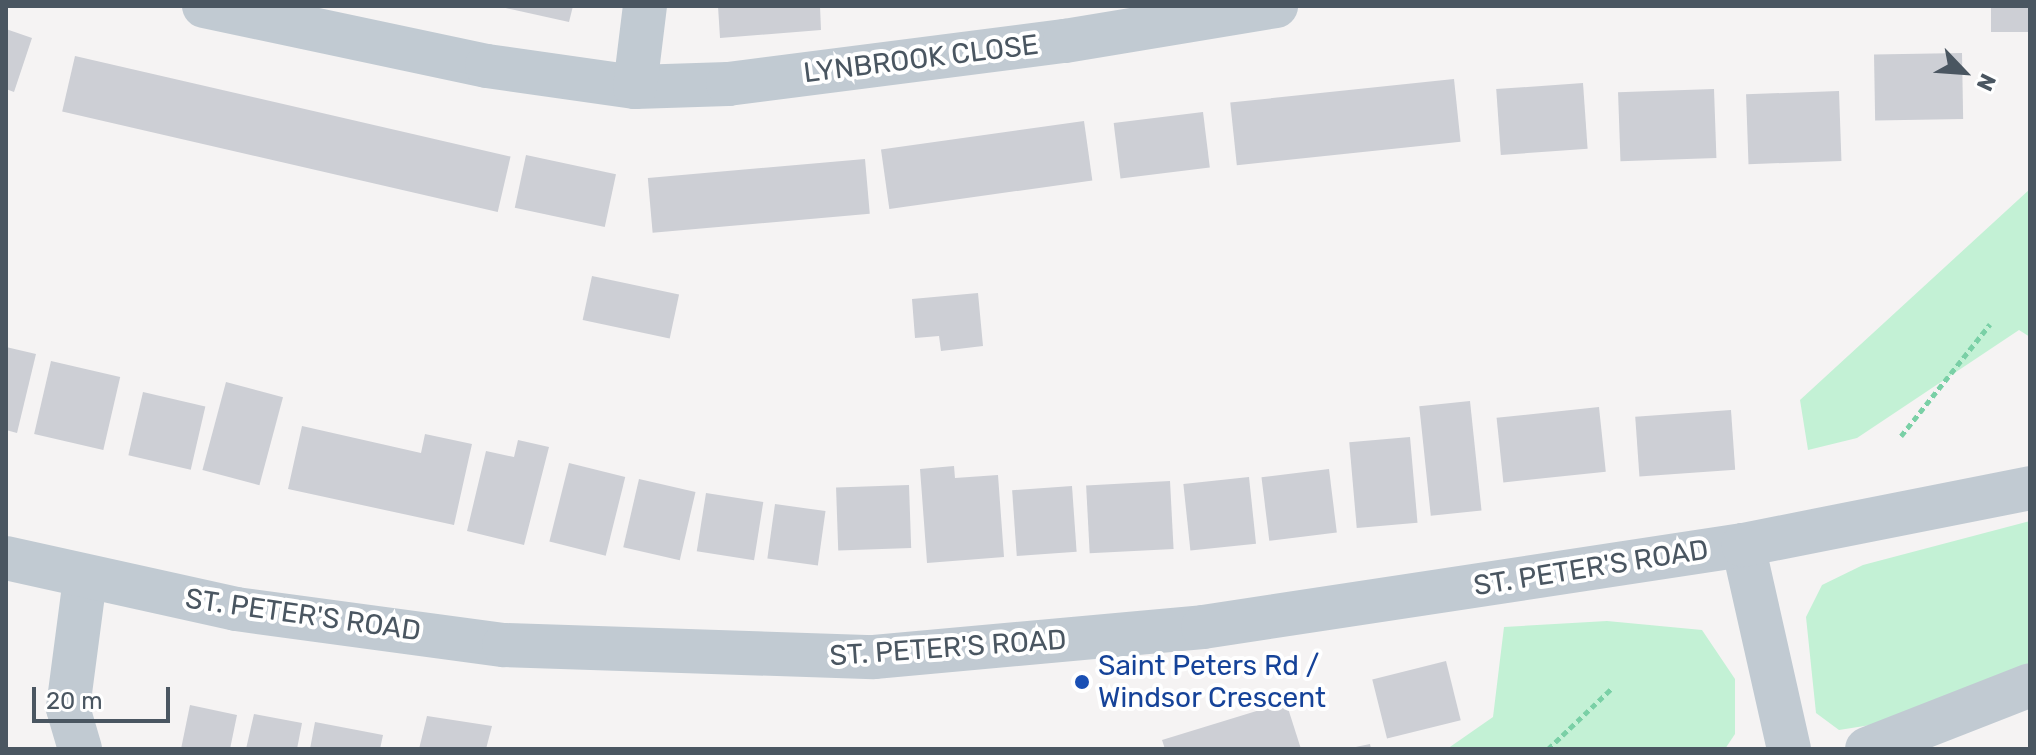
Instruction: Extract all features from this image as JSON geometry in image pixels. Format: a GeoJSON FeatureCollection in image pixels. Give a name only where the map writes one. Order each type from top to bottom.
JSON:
{"type":"FeatureCollection","features":[{"type":"Feature","properties":{"kind":"street","name":"LYNBROOK CLOSE"},"geometry":{"type":"LineString","coordinates":[[204,6],[487,66],[635,87],[728,84],[1065,41],[1204,11],[1276,6]]}},
{"type":"Feature","properties":{"kind":"street"},"geometry":{"type":"LineString","coordinates":[[635,87],[645,6]]}},
{"type":"Feature","properties":{"kind":"street","name":"ST. PETER'S ROAD"},"geometry":{"type":"LineString","coordinates":[[6,558],[85,578],[236,609],[504,645],[874,657],[1203,627],[1743,545],[2030,488]]}},
{"type":"Feature","properties":{"kind":"street"},"geometry":{"type":"LineString","coordinates":[[1743,545],[1789,749]]}},
{"type":"Feature","properties":{"kind":"street"},"geometry":{"type":"LineString","coordinates":[[80,749],[68,708],[85,578]]}},
{"type":"Feature","properties":{"kind":"street"},"geometry":{"type":"LineString","coordinates":[[1887,744],[2030,685]]}},
{"type":"Feature","properties":{"kind":"path"},"geometry":{"type":"LineString","coordinates":[[1901,436],[1990,324]]}},
{"type":"Feature","properties":{"kind":"path"},"geometry":{"type":"LineString","coordinates":[[1548,749],[1611,689]]}},
{"type":"Feature","properties":{"kind":"green space"},"geometry":{"type":"Polygon","coordinates":[[[2030,189],[2030,337],[2019,330],[1857,438],[1808,450],[1800,400],[2030,189]]]}},
{"type":"Feature","properties":{"kind":"green space"},"geometry":{"type":"Polygon","coordinates":[[[2030,521],[2030,664],[1877,724],[1839,730],[1816,713],[1806,617],[1822,585],[1863,565],[2030,521]]]}},
{"type":"Feature","properties":{"kind":"green space"},"geometry":{"type":"Polygon","coordinates":[[[1607,621],[1702,630],[1735,679],[1735,734],[1725,749],[1447,749],[1493,717],[1504,627],[1607,621]]]}},
{"type":"Feature","properties":{"kind":"building"},"geometry":{"type":"Polygon","coordinates":[[[497,6],[573,6],[569,22],[497,6]]]}},
{"type":"Feature","properties":{"kind":"building"},"geometry":{"type":"Polygon","coordinates":[[[718,6],[820,6],[821,30],[720,38],[718,6]]]}},
{"type":"Feature","properties":{"kind":"building"},"geometry":{"type":"Polygon","coordinates":[[[1991,6],[2030,6],[2030,32],[1991,32],[1991,6]]]}},
{"type":"Feature","properties":{"kind":"building"},"geometry":{"type":"Polygon","coordinates":[[[6,29],[32,38],[14,92],[6,89],[6,29]]]}},
{"type":"Feature","properties":{"kind":"building"},"geometry":{"type":"Polygon","coordinates":[[[1962,53],[1963,119],[1875,121],[1874,55],[1962,53]]]}},
{"type":"Feature","properties":{"kind":"building"},"geometry":{"type":"Polygon","coordinates":[[[75,56],[511,157],[498,212],[62,112],[75,56]]]}},
{"type":"Feature","properties":{"kind":"building"},"geometry":{"type":"Polygon","coordinates":[[[1454,79],[1461,142],[1237,165],[1230,103],[1454,79]]]}},
{"type":"Feature","properties":{"kind":"building"},"geometry":{"type":"Polygon","coordinates":[[[1583,83],[1588,149],[1501,155],[1496,89],[1583,83]]]}},
{"type":"Feature","properties":{"kind":"building"},"geometry":{"type":"Polygon","coordinates":[[[1714,89],[1716,158],[1620,161],[1618,92],[1714,89]]]}},
{"type":"Feature","properties":{"kind":"building"},"geometry":{"type":"Polygon","coordinates":[[[1839,91],[1841,161],[1748,164],[1746,94],[1839,91]]]}},
{"type":"Feature","properties":{"kind":"building"},"geometry":{"type":"Polygon","coordinates":[[[1203,112],[1210,168],[1120,179],[1114,123],[1203,112]]]}},
{"type":"Feature","properties":{"kind":"building"},"geometry":{"type":"Polygon","coordinates":[[[1084,121],[1092,180],[889,209],[881,150],[1084,121]]]}},
{"type":"Feature","properties":{"kind":"building"},"geometry":{"type":"Polygon","coordinates":[[[526,155],[616,174],[605,227],[515,208],[526,155]]]}},
{"type":"Feature","properties":{"kind":"building"},"geometry":{"type":"Polygon","coordinates":[[[865,159],[870,214],[653,233],[648,178],[865,159]]]}},
{"type":"Feature","properties":{"kind":"building"},"geometry":{"type":"Polygon","coordinates":[[[592,276],[679,295],[670,339],[583,320],[592,276]]]}},
{"type":"Feature","properties":{"kind":"building"},"geometry":{"type":"Polygon","coordinates":[[[978,293],[983,346],[941,351],[939,336],[915,338],[912,299],[978,293]]]}},
{"type":"Feature","properties":{"kind":"building"},"geometry":{"type":"Polygon","coordinates":[[[6,347],[36,354],[17,433],[6,430],[6,347]]]}},
{"type":"Feature","properties":{"kind":"building"},"geometry":{"type":"Polygon","coordinates":[[[51,361],[120,377],[103,450],[34,434],[51,361]]]}},
{"type":"Feature","properties":{"kind":"building"},"geometry":{"type":"Polygon","coordinates":[[[226,382],[283,397],[259,485],[202,470],[226,382]]]}},
{"type":"Feature","properties":{"kind":"building"},"geometry":{"type":"Polygon","coordinates":[[[143,392],[205,406],[191,470],[128,455],[143,392]]]}},
{"type":"Feature","properties":{"kind":"building"},"geometry":{"type":"Polygon","coordinates":[[[1470,401],[1481,510],[1431,516],[1419,406],[1470,401]]]}},
{"type":"Feature","properties":{"kind":"building"},"geometry":{"type":"Polygon","coordinates":[[[1599,407],[1606,472],[1503,482],[1497,418],[1599,407]]]}},
{"type":"Feature","properties":{"kind":"building"},"geometry":{"type":"Polygon","coordinates":[[[1731,410],[1735,470],[1639,477],[1635,417],[1731,410]]]}},
{"type":"Feature","properties":{"kind":"building"},"geometry":{"type":"Polygon","coordinates":[[[302,426],[421,453],[425,434],[472,444],[454,525],[288,489],[302,426]]]}},
{"type":"Feature","properties":{"kind":"building"},"geometry":{"type":"Polygon","coordinates":[[[1410,437],[1417,523],[1357,528],[1349,442],[1410,437]]]}},
{"type":"Feature","properties":{"kind":"building"},"geometry":{"type":"Polygon","coordinates":[[[518,440],[549,447],[524,545],[467,531],[486,451],[514,457],[518,440]]]}},
{"type":"Feature","properties":{"kind":"building"},"geometry":{"type":"Polygon","coordinates":[[[569,463],[625,477],[606,556],[549,542],[569,463]]]}},
{"type":"Feature","properties":{"kind":"building"},"geometry":{"type":"Polygon","coordinates":[[[954,466],[955,478],[998,475],[1004,557],[927,563],[920,469],[954,466]]]}},
{"type":"Feature","properties":{"kind":"building"},"geometry":{"type":"Polygon","coordinates":[[[1329,469],[1337,533],[1269,541],[1262,477],[1329,469]]]}},
{"type":"Feature","properties":{"kind":"building"},"geometry":{"type":"Polygon","coordinates":[[[1249,477],[1256,544],[1190,551],[1183,484],[1249,477]]]}},
{"type":"Feature","properties":{"kind":"building"},"geometry":{"type":"Polygon","coordinates":[[[639,479],[696,492],[680,560],[623,547],[639,479]]]}},
{"type":"Feature","properties":{"kind":"building"},"geometry":{"type":"Polygon","coordinates":[[[1170,481],[1174,549],[1090,553],[1086,485],[1170,481]]]}},
{"type":"Feature","properties":{"kind":"building"},"geometry":{"type":"Polygon","coordinates":[[[909,485],[911,548],[838,551],[836,488],[909,485]]]}},
{"type":"Feature","properties":{"kind":"building"},"geometry":{"type":"Polygon","coordinates":[[[1072,486],[1077,552],[1017,556],[1012,490],[1072,486]]]}},
{"type":"Feature","properties":{"kind":"building"},"geometry":{"type":"Polygon","coordinates":[[[706,493],[763,502],[754,560],[697,551],[706,493]]]}},
{"type":"Feature","properties":{"kind":"building"},"geometry":{"type":"Polygon","coordinates":[[[775,504],[826,511],[818,566],[767,558],[775,504]]]}},
{"type":"Feature","properties":{"kind":"building"},"geometry":{"type":"Polygon","coordinates":[[[1446,661],[1461,720],[1387,739],[1372,679],[1446,661]]]}},
{"type":"Feature","properties":{"kind":"building"},"geometry":{"type":"Polygon","coordinates":[[[1286,702],[1301,749],[1165,749],[1162,740],[1286,702]]]}},
{"type":"Feature","properties":{"kind":"building"},"geometry":{"type":"Polygon","coordinates":[[[190,705],[237,715],[230,749],[181,749],[190,705]]]}},
{"type":"Feature","properties":{"kind":"building"},"geometry":{"type":"Polygon","coordinates":[[[254,714],[302,723],[297,749],[246,749],[254,714]]]}},
{"type":"Feature","properties":{"kind":"building"},"geometry":{"type":"Polygon","coordinates":[[[427,716],[492,726],[486,749],[419,749],[427,716]]]}},
{"type":"Feature","properties":{"kind":"building"},"geometry":{"type":"Polygon","coordinates":[[[315,722],[383,735],[380,749],[310,749],[315,722]]]}},
{"type":"Feature","properties":{"kind":"building"},"geometry":{"type":"Polygon","coordinates":[[[1370,744],[1371,749],[1351,749],[1351,748],[1370,744]]]}},
{"type":"Feature","properties":{"kind":"place","name":"Saint Peters Rd / Windsor Crescent"},"geometry":{"type":"Point","coordinates":[1082,682]}}]}
